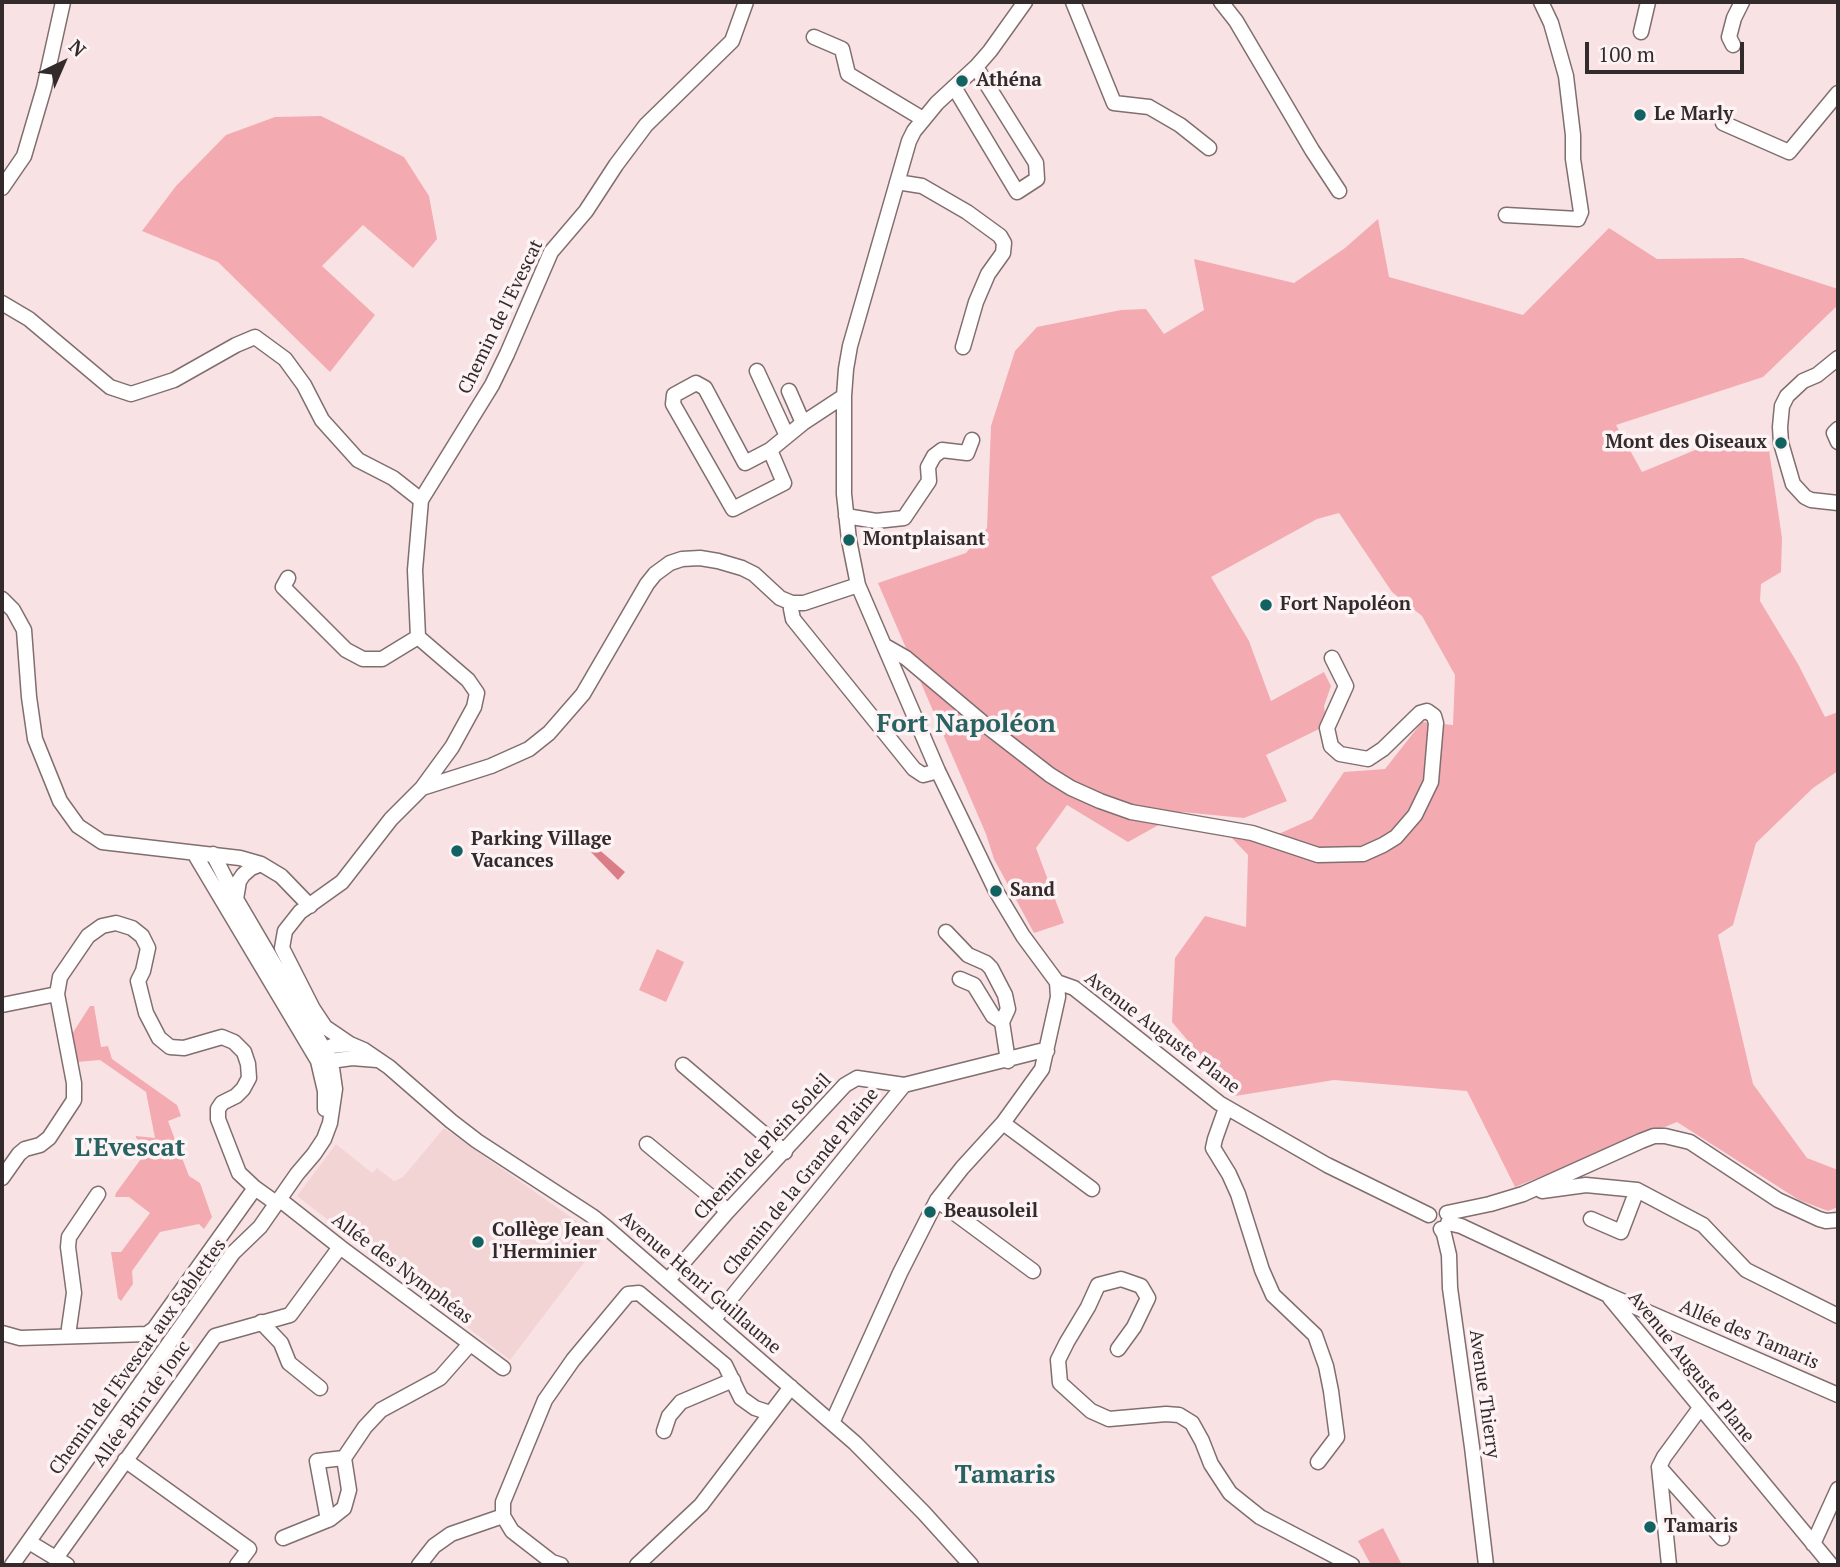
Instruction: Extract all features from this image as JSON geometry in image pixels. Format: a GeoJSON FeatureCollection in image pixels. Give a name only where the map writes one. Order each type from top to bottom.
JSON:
{"type":"FeatureCollection","features":[{"type":"Feature","properties":{"kind":"street"},"geometry":{"type":"LineString","coordinates":[[2,188],[24,156],[44,88],[63,2]]}},
{"type":"Feature","properties":{"kind":"street","name":"Chemin de l'Evescat"},"geometry":{"type":"LineString","coordinates":[[418,636],[415,570],[421,500],[492,385],[551,252],[586,211],[646,125],[732,41],[746,2]]}},
{"type":"Feature","properties":{"kind":"street"},"geometry":{"type":"LineString","coordinates":[[832,1423],[900,1273],[937,1200],[1003,1123],[1042,1069],[1058,997],[1058,982],[1023,936],[996,891],[938,771],[858,585],[844,494],[844,396],[850,346],[909,141],[937,103],[990,51],[1025,2]]}},
{"type":"Feature","properties":{"kind":"street"},"geometry":{"type":"LineString","coordinates":[[1073,2],[1114,103],[1149,107],[1180,125],[1209,148]]}},
{"type":"Feature","properties":{"kind":"street"},"geometry":{"type":"LineString","coordinates":[[1221,2],[1236,21],[1339,191]]}},
{"type":"Feature","properties":{"kind":"street"},"geometry":{"type":"LineString","coordinates":[[1506,215],[1578,219],[1581,212],[1573,159],[1566,76],[1551,23],[1541,2]]}},
{"type":"Feature","properties":{"kind":"street"},"geometry":{"type":"LineString","coordinates":[[1641,32],[1648,2]]}},
{"type":"Feature","properties":{"kind":"street"},"geometry":{"type":"LineString","coordinates":[[1734,45],[1729,37],[1742,2]]}},
{"type":"Feature","properties":{"kind":"street"},"geometry":{"type":"LineString","coordinates":[[814,37],[842,49],[848,75],[923,120]]}},
{"type":"Feature","properties":{"kind":"street"},"geometry":{"type":"LineString","coordinates":[[954,87],[1017,192],[1037,179],[1036,163],[976,67]]}},
{"type":"Feature","properties":{"kind":"street"},"geometry":{"type":"LineString","coordinates":[[1723,123],[1789,152],[1838,93]]}},
{"type":"Feature","properties":{"kind":"street"},"geometry":{"type":"LineString","coordinates":[[897,183],[922,186],[967,212],[1000,236],[1004,243],[1003,253],[988,274],[976,302],[964,347]]}},
{"type":"Feature","properties":{"kind":"street"},"geometry":{"type":"LineString","coordinates":[[2,303],[29,319],[110,387],[131,394],[174,380],[254,337],[285,359],[304,385],[322,420],[358,460],[393,478],[421,500]]}},
{"type":"Feature","properties":{"kind":"street"},"geometry":{"type":"LineString","coordinates":[[1838,358],[1817,375],[1803,381],[1787,396],[1780,415],[1781,443],[1793,484],[1805,497],[1818,502],[1838,503]]}},
{"type":"Feature","properties":{"kind":"street"},"geometry":{"type":"LineString","coordinates":[[757,371],[787,436]]}},
{"type":"Feature","properties":{"kind":"street"},"geometry":{"type":"LineString","coordinates":[[770,450],[784,483],[733,509],[673,404],[674,395],[696,383],[705,388],[744,463],[770,450],[803,423],[844,396]]}},
{"type":"Feature","properties":{"kind":"street"},"geometry":{"type":"LineString","coordinates":[[789,391],[803,423]]}},
{"type":"Feature","properties":{"kind":"street"},"geometry":{"type":"LineString","coordinates":[[1838,429],[1834,433],[1838,442]]}},
{"type":"Feature","properties":{"kind":"street"},"geometry":{"type":"LineString","coordinates":[[846,516],[876,521],[904,518],[929,481],[928,467],[934,456],[942,450],[967,453],[972,440]]}},
{"type":"Feature","properties":{"kind":"street"},"geometry":{"type":"LineString","coordinates":[[422,788],[520,754],[549,733],[583,694],[640,593],[656,574],[670,563],[681,559],[700,558],[742,568],[754,574],[780,598],[792,603],[804,603],[858,585]]}},
{"type":"Feature","properties":{"kind":"street"},"geometry":{"type":"LineString","coordinates":[[2,599],[24,630],[35,739],[60,802],[78,826],[102,842],[213,854],[261,864],[281,876],[310,906],[342,882],[391,819],[422,788],[452,747],[474,707],[477,693],[468,680],[418,636],[382,659],[363,659],[346,650],[283,587],[288,578]]}},
{"type":"Feature","properties":{"kind":"street"},"geometry":{"type":"LineString","coordinates":[[792,603],[790,609],[793,620],[914,769],[923,775],[938,771]]}},
{"type":"Feature","properties":{"kind":"street"},"geometry":{"type":"LineString","coordinates":[[885,646],[906,658],[1050,775],[1100,801],[1131,812],[1252,833],[1318,855],[1363,854],[1396,836],[1415,815],[1431,782],[1436,723],[1434,716],[1427,711],[1420,713],[1383,749],[1368,759],[1340,754],[1331,746],[1326,728],[1346,686],[1332,658]]}},
{"type":"Feature","properties":{"kind":"street"},"geometry":{"type":"LineString","coordinates":[[194,853],[261,964],[324,1056]]}},
{"type":"Feature","properties":{"kind":"street"},"geometry":{"type":"LineString","coordinates":[[213,854],[324,1056]]}},
{"type":"Feature","properties":{"kind":"street"},"geometry":{"type":"LineString","coordinates":[[236,899],[239,881],[243,875],[261,864]]}},
{"type":"Feature","properties":{"kind":"street","name":"Avenue Henri Guillaume"},"geometry":{"type":"LineString","coordinates":[[310,906],[300,912],[285,931],[282,948],[325,1027],[389,1067],[477,1141],[592,1216],[668,1279],[855,1443],[971,1565]]}},
{"type":"Feature","properties":{"kind":"street","name":"Allée des Nymphéas"},"geometry":{"type":"LineString","coordinates":[[57,994],[60,977],[88,936],[102,926],[116,923],[132,928],[142,936],[148,948],[138,981],[146,1013],[159,1038],[170,1047],[184,1048],[222,1037],[234,1042],[244,1052],[249,1078],[236,1097],[222,1103],[218,1109],[218,1119],[239,1173],[255,1188],[278,1201],[503,1368]]}},
{"type":"Feature","properties":{"kind":"street"},"geometry":{"type":"LineString","coordinates":[[946,932],[968,955],[991,968],[1005,995],[1008,1009],[1002,1022],[1008,1061]]}},
{"type":"Feature","properties":{"kind":"street"},"geometry":{"type":"LineString","coordinates":[[960,979],[974,985],[993,1016],[1002,1022]]}},
{"type":"Feature","properties":{"kind":"street","name":"Avenue Auguste Plane"},"geometry":{"type":"LineString","coordinates":[[1058,982],[1074,988],[1226,1108],[1326,1165],[1429,1215],[1437,1209],[1445,1222],[1461,1226],[1606,1294],[1831,1565]]}},
{"type":"Feature","properties":{"kind":"street"},"geometry":{"type":"LineString","coordinates":[[2,1005],[57,994],[74,1083],[74,1100],[49,1139],[25,1149],[2,1178]]}},
{"type":"Feature","properties":{"kind":"street"},"geometry":{"type":"LineString","coordinates":[[324,1056],[332,1046],[349,1044]]}},
{"type":"Feature","properties":{"kind":"street","name":"Chemin de la Grande Plaine"},"geometry":{"type":"LineString","coordinates":[[713,1319],[904,1085],[1047,1051]]}},
{"type":"Feature","properties":{"kind":"street"},"geometry":{"type":"LineString","coordinates":[[324,1056],[378,1060]]}},
{"type":"Feature","properties":{"kind":"street","name":"Chemin de l'Evescat aux Sablettes"},"geometry":{"type":"LineString","coordinates":[[12,1565],[233,1253],[260,1227],[324,1139],[330,1123],[335,1089],[324,1056]]}},
{"type":"Feature","properties":{"kind":"street"},"geometry":{"type":"LineString","coordinates":[[683,1065],[785,1152]]}},
{"type":"Feature","properties":{"kind":"street","name":"Chemin de Plein Soleil"},"geometry":{"type":"LineString","coordinates":[[668,1279],[845,1085],[858,1078],[904,1085]]}},
{"type":"Feature","properties":{"kind":"street"},"geometry":{"type":"LineString","coordinates":[[1226,1108],[1213,1148],[1238,1194],[1262,1270],[1273,1295],[1315,1335],[1326,1366],[1337,1437],[1318,1462]]}},
{"type":"Feature","properties":{"kind":"street"},"geometry":{"type":"LineString","coordinates":[[1003,1123],[1092,1189]]}},
{"type":"Feature","properties":{"kind":"street"},"geometry":{"type":"LineString","coordinates":[[1445,1222],[1523,1194],[1654,1136],[1690,1142],[1778,1200],[1819,1219],[1838,1220]]}},
{"type":"Feature","properties":{"kind":"street"},"geometry":{"type":"LineString","coordinates":[[647,1144],[728,1211]]}},
{"type":"Feature","properties":{"kind":"street"},"geometry":{"type":"LineString","coordinates":[[1523,1194],[1586,1185],[1637,1190],[1703,1225],[1746,1270],[1838,1316]]}},
{"type":"Feature","properties":{"kind":"street"},"geometry":{"type":"LineString","coordinates":[[2,1333],[20,1338],[147,1334],[154,1329],[255,1188]]}},
{"type":"Feature","properties":{"kind":"street"},"geometry":{"type":"LineString","coordinates":[[1591,1219],[1621,1232],[1637,1190]]}},
{"type":"Feature","properties":{"kind":"street"},"geometry":{"type":"LineString","coordinates":[[69,1336],[74,1293],[69,1237],[98,1194]]}},
{"type":"Feature","properties":{"kind":"street"},"geometry":{"type":"LineString","coordinates":[[937,1200],[1033,1271]]}},
{"type":"Feature","properties":{"kind":"street","name":"Avenue Thierry"},"geometry":{"type":"LineString","coordinates":[[1445,1222],[1450,1288],[1486,1565]]}},
{"type":"Feature","properties":{"kind":"street","name":"Allée Brin de Jonc"},"geometry":{"type":"LineString","coordinates":[[29,1542],[62,1562],[125,1460],[215,1336],[290,1315],[340,1247]]}},
{"type":"Feature","properties":{"kind":"street"},"geometry":{"type":"LineString","coordinates":[[1118,1349],[1134,1327],[1148,1298],[1141,1286],[1121,1279],[1098,1285],[1058,1360],[1060,1383],[1091,1412],[1109,1419],[1166,1414],[1179,1415],[1192,1423],[1211,1464],[1230,1493],[1261,1517],[1352,1565]]}},
{"type":"Feature","properties":{"kind":"street"},"geometry":{"type":"LineString","coordinates":[[554,1564],[512,1531],[503,1516],[503,1502],[545,1400],[573,1360],[628,1294],[639,1293],[725,1365],[748,1413],[760,1426]]}},
{"type":"Feature","properties":{"kind":"street","name":"Allée des Tamaris"},"geometry":{"type":"LineString","coordinates":[[1606,1294],[1838,1395]]}},
{"type":"Feature","properties":{"kind":"street"},"geometry":{"type":"LineString","coordinates":[[261,1322],[281,1343],[289,1363],[320,1388]]}},
{"type":"Feature","properties":{"kind":"street"},"geometry":{"type":"LineString","coordinates":[[283,1538],[328,1520],[344,1508],[349,1490],[344,1458],[365,1427],[381,1410],[440,1378],[470,1344]]}},
{"type":"Feature","properties":{"kind":"street"},"geometry":{"type":"LineString","coordinates":[[664,1432],[669,1416],[681,1402],[733,1380]]}},
{"type":"Feature","properties":{"kind":"street"},"geometry":{"type":"LineString","coordinates":[[638,1565],[701,1505],[791,1387]]}},
{"type":"Feature","properties":{"kind":"street"},"geometry":{"type":"LineString","coordinates":[[741,1398],[755,1408],[770,1413]]}},
{"type":"Feature","properties":{"kind":"street"},"geometry":{"type":"LineString","coordinates":[[1669,1565],[1659,1467],[1700,1408]]}},
{"type":"Feature","properties":{"kind":"street"},"geometry":{"type":"LineString","coordinates":[[328,1520],[317,1461],[344,1458]]}},
{"type":"Feature","properties":{"kind":"street"},"geometry":{"type":"LineString","coordinates":[[125,1460],[249,1549],[237,1565]]}},
{"type":"Feature","properties":{"kind":"street"},"geometry":{"type":"LineString","coordinates":[[1659,1467],[1722,1538]]}},
{"type":"Feature","properties":{"kind":"street"},"geometry":{"type":"LineString","coordinates":[[1813,1544],[1838,1489]]}},
{"type":"Feature","properties":{"kind":"street"},"geometry":{"type":"LineString","coordinates":[[419,1565],[434,1546],[451,1534],[503,1516]]}},
{"type":"Feature","properties":{"kind":"shaded area"},"geometry":{"type":"Polygon","coordinates":[[[321,116],[404,157],[429,196],[437,239],[413,268],[363,225],[322,266],[375,315],[330,372],[218,262],[142,231],[176,186],[226,135],[275,117],[321,116]]]}},
{"type":"Feature","properties":{"kind":"shaded area"},"geometry":{"type":"Polygon","coordinates":[[[1378,219],[1389,277],[1523,315],[1609,228],[1657,259],[1743,258],[1838,289],[1838,305],[1763,377],[1616,425],[1642,472],[1705,446],[1769,450],[1782,538],[1781,572],[1761,584],[1760,601],[1798,664],[1825,717],[1838,712],[1838,771],[1813,788],[1756,843],[1733,925],[1718,935],[1753,1084],[1807,1158],[1838,1170],[1838,1207],[1828,1211],[1799,1200],[1677,1122],[1515,1187],[1467,1091],[1334,1080],[1235,1096],[1172,1022],[1175,958],[1205,916],[1246,927],[1248,855],[1231,837],[1234,833],[1263,841],[1312,819],[1344,772],[1385,769],[1422,722],[1453,725],[1455,675],[1422,616],[1392,592],[1339,513],[1317,519],[1211,577],[1249,641],[1271,701],[1324,672],[1331,686],[1319,729],[1266,755],[1287,801],[1244,818],[1182,812],[1128,842],[1067,805],[1036,848],[1064,923],[1034,933],[994,859],[986,834],[878,583],[966,553],[987,528],[991,426],[1015,351],[1037,327],[1121,310],[1146,309],[1164,334],[1204,310],[1194,259],[1294,283],[1345,248],[1378,219]]]}},
{"type":"Feature","properties":{"kind":"shaded area"},"geometry":{"type":"Polygon","coordinates":[[[596,847],[625,872],[618,880],[591,852],[596,847]]]}},
{"type":"Feature","properties":{"kind":"shaded area"},"geometry":{"type":"Polygon","coordinates":[[[657,949],[684,962],[666,1002],[639,990],[657,949]]]}},
{"type":"Feature","properties":{"kind":"shaded area"},"geometry":{"type":"Polygon","coordinates":[[[90,1006],[94,1006],[101,1047],[108,1046],[112,1059],[177,1105],[181,1116],[168,1121],[189,1176],[200,1183],[212,1217],[204,1229],[199,1224],[160,1232],[132,1271],[133,1284],[121,1301],[118,1298],[111,1252],[121,1252],[150,1213],[129,1197],[115,1197],[149,1148],[136,1136],[155,1138],[146,1092],[100,1060],[77,1062],[72,1034],[90,1006]]]}},
{"type":"Feature","properties":{"kind":"shaded area","name":"Collège Jean l'Herminier"},"geometry":{"type":"Polygon","coordinates":[[[444,1128],[602,1239],[510,1360],[297,1196],[336,1144],[372,1173],[377,1168],[394,1181],[403,1177],[444,1128]]]}},
{"type":"Feature","properties":{"kind":"shaded area"},"geometry":{"type":"Polygon","coordinates":[[[1383,1528],[1402,1565],[1371,1565],[1358,1541],[1383,1528]]]}},
{"type":"Feature","properties":{"kind":"place","name":"Athéna"},"geometry":{"type":"Point","coordinates":[962,81]}},
{"type":"Feature","properties":{"kind":"place","name":"Le Marly"},"geometry":{"type":"Point","coordinates":[1640,115]}},
{"type":"Feature","properties":{"kind":"place","name":"Mont des Oiseaux"},"geometry":{"type":"Point","coordinates":[1781,443]}},
{"type":"Feature","properties":{"kind":"place","name":"Montplaisant"},"geometry":{"type":"Point","coordinates":[849,540]}},
{"type":"Feature","properties":{"kind":"place","name":"Fort Napoléon"},"geometry":{"type":"Point","coordinates":[1266,605]}},
{"type":"Feature","properties":{"kind":"place","name":"Parking Village Vacances"},"geometry":{"type":"Point","coordinates":[457,851]}},
{"type":"Feature","properties":{"kind":"place","name":"Sand"},"geometry":{"type":"Point","coordinates":[996,891]}},
{"type":"Feature","properties":{"kind":"place","name":"Beausoleil"},"geometry":{"type":"Point","coordinates":[930,1212]}},
{"type":"Feature","properties":{"kind":"place","name":"Collège Jean l'Herminier"},"geometry":{"type":"Point","coordinates":[478,1242]}},
{"type":"Feature","properties":{"kind":"place","name":"Tamaris"},"geometry":{"type":"Point","coordinates":[1650,1527]}},
{"type":"Feature","properties":{"kind":"district","name":"Fort Napoléon"},"geometry":{"type":"Point","coordinates":[966,725]}},
{"type":"Feature","properties":{"kind":"district","name":"L'Evescat"},"geometry":{"type":"Point","coordinates":[130,1149]}},
{"type":"Feature","properties":{"kind":"district","name":"Tamaris"},"geometry":{"type":"Point","coordinates":[1005,1476]}}]}
